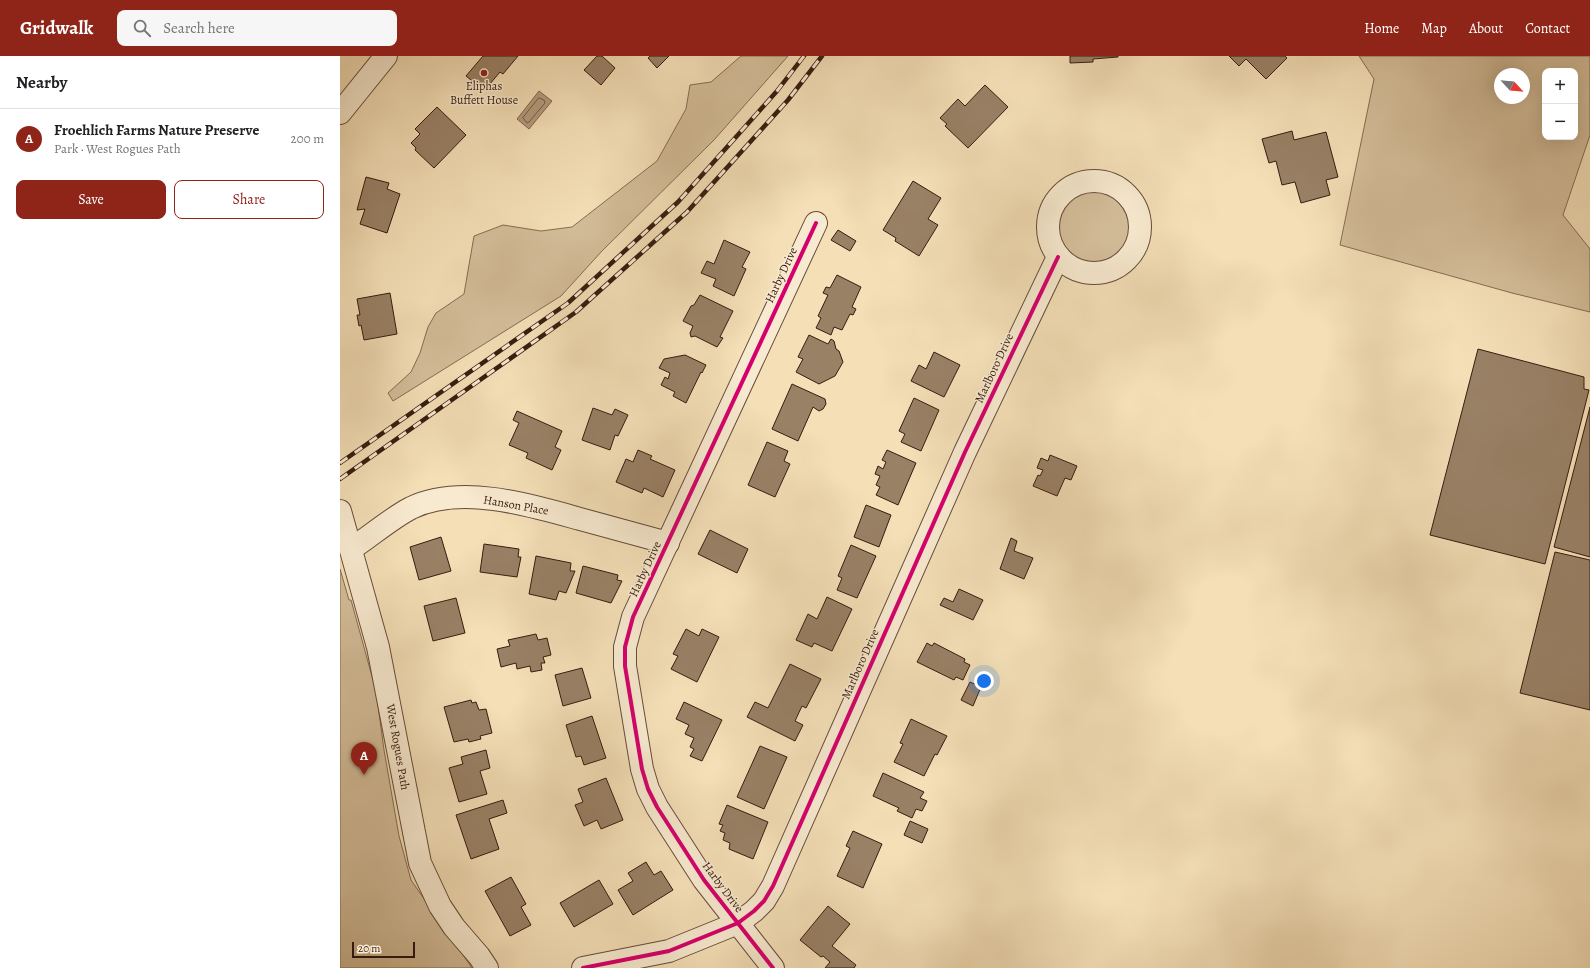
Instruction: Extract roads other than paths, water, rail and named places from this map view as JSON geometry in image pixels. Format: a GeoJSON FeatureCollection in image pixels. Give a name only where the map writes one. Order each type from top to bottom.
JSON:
{"type":"FeatureCollection","features":[{"type":"Feature","properties":{"kind":"street"},"geometry":{"type":"LineString","coordinates":[[340,113],[386,56]]}},
{"type":"Feature","properties":{"kind":"street"},"geometry":{"type":"LineString","coordinates":[[1099,180],[1114,185],[1127,193],[1138,211],[1141,226],[1139,240],[1123,263],[1110,270],[1096,273],[1082,272],[1069,266],[1058,257],[1051,243],[1048,228],[1050,212],[1058,198],[1069,188],[1084,181],[1099,180]]}},
{"type":"Feature","properties":{"kind":"street","name":"Harby Drive"},"geometry":{"type":"LineString","coordinates":[[773,968],[704,880],[657,807],[648,789],[642,769],[625,666],[625,647],[633,617],[816,223]]}},
{"type":"Feature","properties":{"kind":"street","name":"Marlboro Drive"},"geometry":{"type":"LineString","coordinates":[[583,968],[669,951],[738,923],[764,901],[774,886],[965,452],[1058,257]]}},
{"type":"Feature","properties":{"kind":"street","name":"Hanson Place"},"geometry":{"type":"LineString","coordinates":[[351,550],[412,508],[431,502],[458,498],[495,499],[527,504],[668,543]]}},
{"type":"Feature","properties":{"kind":"street","name":"West Rogues Path"},"geometry":{"type":"LineString","coordinates":[[340,511],[378,647],[420,863],[440,906],[454,927],[479,956],[487,968]]}},
{"type":"Feature","properties":{"kind":"water"},"geometry":{"type":"Polygon","coordinates":[[[539,91],[552,101],[529,129],[517,119],[539,91]]]}},
{"type":"Feature","properties":{"kind":"railway"},"geometry":{"type":"LineString","coordinates":[[340,463],[568,303],[678,202],[777,91],[804,56]]}},
{"type":"Feature","properties":{"kind":"railway"},"geometry":{"type":"LineString","coordinates":[[340,479],[576,312],[687,212],[788,100],[822,56]]}},
{"type":"Feature","properties":{"kind":"place","name":"Eliphas Buffett House"},"geometry":{"type":"Point","coordinates":[484,73]}},
{"type":"Feature","properties":{"kind":"place","name":"Froehlich Farms Nature Preserve"},"geometry":{"type":"Point","coordinates":[364,775]}}]}
